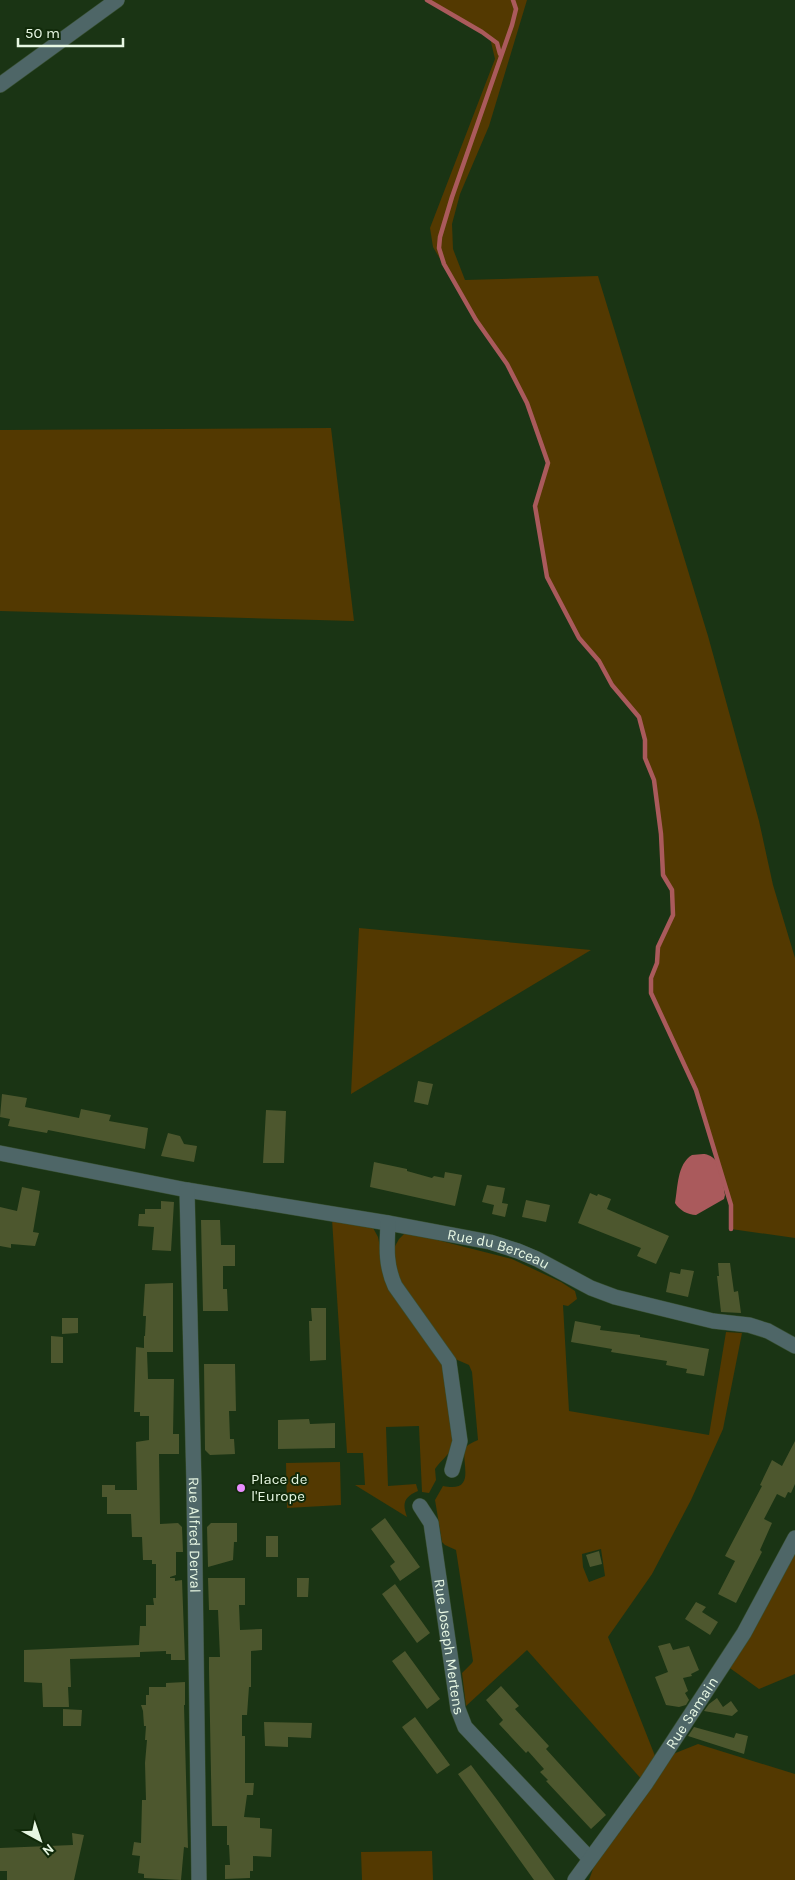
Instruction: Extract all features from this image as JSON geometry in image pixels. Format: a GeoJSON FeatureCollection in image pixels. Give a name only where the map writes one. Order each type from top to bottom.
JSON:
{"type":"FeatureCollection","features":[{"type":"Feature","properties":{"kind":"street"},"geometry":{"type":"LineString","coordinates":[[0,85],[117,0]]}},
{"type":"Feature","properties":{"kind":"street","name":"Rue du Berceau"},"geometry":{"type":"LineString","coordinates":[[0,1154],[187,1190],[388,1223],[499,1245],[537,1259],[591,1288],[615,1297],[713,1321],[749,1325],[768,1331],[795,1346]]}},
{"type":"Feature","properties":{"kind":"street","name":"Rue Alfred Derval"},"geometry":{"type":"LineString","coordinates":[[187,1190],[194,1468],[199,1880]]}},
{"type":"Feature","properties":{"kind":"street"},"geometry":{"type":"LineString","coordinates":[[388,1223],[387,1261],[395,1286],[449,1362],[460,1441],[452,1470]]}},
{"type":"Feature","properties":{"kind":"street","name":"Rue Joseph Mertens"},"geometry":{"type":"LineString","coordinates":[[420,1506],[431,1523],[458,1709],[465,1727],[590,1860]]}},
{"type":"Feature","properties":{"kind":"street","name":"Rue Samain"},"geometry":{"type":"LineString","coordinates":[[575,1880],[646,1783],[740,1640],[795,1538]]}},
{"type":"Feature","properties":{"kind":"shaded area"},"geometry":{"type":"Polygon","coordinates":[[[427,0],[527,0],[489,126],[460,194],[452,224],[453,249],[465,280],[598,276],[708,636],[759,821],[773,885],[795,958],[795,1238],[731,1229],[731,1205],[696,1090],[651,993],[651,978],[657,963],[658,947],[673,915],[672,890],[663,875],[661,834],[654,780],[645,758],[645,740],[639,718],[612,685],[599,661],[579,638],[547,577],[535,506],[548,463],[538,433],[527,403],[507,364],[476,320],[433,247],[430,228],[495,59],[490,38],[427,0]]]}},
{"type":"Feature","properties":{"kind":"shaded area"},"geometry":{"type":"Polygon","coordinates":[[[331,428],[354,621],[0,611],[0,430],[331,428]]]}},
{"type":"Feature","properties":{"kind":"shaded area"},"geometry":{"type":"Polygon","coordinates":[[[359,928],[591,950],[351,1094],[359,928]]]}},
{"type":"Feature","properties":{"kind":"shaded area"},"geometry":{"type":"Polygon","coordinates":[[[706,1154],[713,1157],[721,1172],[725,1195],[724,1199],[696,1215],[684,1212],[675,1203],[683,1164],[692,1155],[706,1154]]]}},
{"type":"Feature","properties":{"kind":"shaded area"},"geometry":{"type":"Polygon","coordinates":[[[332,1219],[372,1226],[378,1237],[382,1257],[441,1359],[449,1379],[453,1447],[435,1469],[436,1480],[429,1493],[422,1492],[419,1426],[386,1427],[388,1486],[416,1484],[418,1491],[405,1501],[407,1517],[355,1485],[365,1485],[363,1453],[347,1453],[332,1219]]]}},
{"type":"Feature","properties":{"kind":"shaded area"},"geometry":{"type":"Polygon","coordinates":[[[406,1232],[512,1259],[561,1282],[575,1291],[577,1299],[568,1306],[563,1305],[569,1411],[709,1435],[726,1332],[742,1333],[723,1429],[691,1500],[652,1574],[608,1637],[657,1761],[643,1781],[527,1650],[466,1706],[462,1673],[473,1661],[456,1550],[442,1542],[435,1500],[443,1486],[454,1487],[464,1481],[465,1449],[469,1444],[478,1440],[472,1372],[469,1365],[453,1358],[404,1289],[394,1267],[394,1248],[406,1232]],[[601,1549],[582,1554],[583,1567],[589,1582],[605,1576],[601,1549]]]}},
{"type":"Feature","properties":{"kind":"shaded area"},"geometry":{"type":"Polygon","coordinates":[[[340,1462],[341,1505],[287,1508],[286,1463],[340,1462]]]}},
{"type":"Feature","properties":{"kind":"shaded area"},"geometry":{"type":"Polygon","coordinates":[[[795,1547],[795,1674],[759,1689],[727,1666],[795,1547]]]}},
{"type":"Feature","properties":{"kind":"shaded area"},"geometry":{"type":"Polygon","coordinates":[[[698,1744],[795,1774],[795,1880],[589,1880],[594,1866],[673,1754],[698,1744]]]}},
{"type":"Feature","properties":{"kind":"shaded area"},"geometry":{"type":"Polygon","coordinates":[[[432,1851],[433,1880],[362,1880],[361,1852],[432,1851]]]}},
{"type":"Feature","properties":{"kind":"building"},"geometry":{"type":"Polygon","coordinates":[[[418,1081],[433,1084],[428,1105],[414,1102],[418,1081]]]}},
{"type":"Feature","properties":{"kind":"building"},"geometry":{"type":"Polygon","coordinates":[[[2,1094],[27,1098],[25,1107],[79,1118],[81,1109],[111,1115],[109,1121],[148,1128],[145,1149],[48,1130],[47,1133],[8,1126],[10,1119],[0,1117],[2,1094]]]}},
{"type":"Feature","properties":{"kind":"building"},"geometry":{"type":"Polygon","coordinates":[[[266,1110],[286,1111],[284,1163],[263,1163],[266,1110]]]}},
{"type":"Feature","properties":{"kind":"building"},"geometry":{"type":"Polygon","coordinates":[[[168,1133],[180,1136],[184,1144],[197,1146],[194,1162],[161,1156],[168,1133]]]}},
{"type":"Feature","properties":{"kind":"building"},"geometry":{"type":"Polygon","coordinates":[[[374,1162],[407,1169],[407,1171],[432,1178],[434,1176],[444,1178],[445,1172],[462,1175],[455,1206],[370,1187],[374,1162]]]}},
{"type":"Feature","properties":{"kind":"building"},"geometry":{"type":"Polygon","coordinates":[[[487,1185],[505,1188],[502,1203],[508,1204],[505,1217],[492,1214],[494,1205],[482,1202],[487,1185]]]}},
{"type":"Feature","properties":{"kind":"building"},"geometry":{"type":"Polygon","coordinates":[[[22,1187],[40,1191],[33,1232],[39,1233],[35,1246],[11,1244],[11,1248],[0,1246],[0,1207],[17,1211],[22,1187]]]}},
{"type":"Feature","properties":{"kind":"building"},"geometry":{"type":"Polygon","coordinates":[[[590,1193],[611,1199],[607,1209],[669,1236],[656,1264],[637,1256],[641,1248],[578,1223],[590,1193]]]}},
{"type":"Feature","properties":{"kind":"building"},"geometry":{"type":"Polygon","coordinates":[[[526,1200],[550,1205],[546,1222],[522,1217],[526,1200]]]}},
{"type":"Feature","properties":{"kind":"building"},"geometry":{"type":"Polygon","coordinates":[[[161,1201],[174,1202],[171,1251],[152,1250],[154,1227],[138,1226],[139,1214],[145,1214],[145,1209],[161,1209],[161,1201]]]}},
{"type":"Feature","properties":{"kind":"building"},"geometry":{"type":"Polygon","coordinates":[[[201,1220],[220,1220],[221,1245],[235,1245],[235,1266],[223,1266],[223,1289],[227,1289],[228,1311],[203,1311],[201,1220]]]}},
{"type":"Feature","properties":{"kind":"building"},"geometry":{"type":"Polygon","coordinates":[[[718,1263],[730,1263],[734,1292],[738,1291],[741,1313],[721,1312],[717,1276],[719,1276],[718,1263]]]}},
{"type":"Feature","properties":{"kind":"building"},"geometry":{"type":"Polygon","coordinates":[[[681,1269],[694,1271],[688,1297],[666,1292],[670,1272],[680,1274],[681,1269]]]}},
{"type":"Feature","properties":{"kind":"building"},"geometry":{"type":"Polygon","coordinates":[[[173,1283],[173,1352],[147,1352],[148,1379],[174,1379],[173,1434],[179,1434],[179,1454],[159,1454],[160,1524],[178,1523],[182,1527],[183,1552],[176,1552],[176,1575],[170,1578],[175,1578],[175,1581],[182,1580],[185,1660],[171,1660],[171,1654],[166,1654],[166,1651],[140,1652],[140,1657],[70,1659],[71,1687],[68,1687],[69,1707],[43,1707],[42,1683],[24,1682],[24,1650],[139,1645],[140,1626],[146,1626],[146,1605],[154,1605],[153,1598],[156,1598],[156,1564],[152,1564],[152,1560],[143,1560],[142,1537],[132,1537],[131,1514],[107,1514],[107,1497],[102,1497],[102,1485],[115,1485],[115,1490],[137,1490],[136,1442],[149,1440],[149,1416],[140,1416],[140,1412],[134,1412],[136,1347],[144,1348],[145,1284],[173,1283]]]}},
{"type":"Feature","properties":{"kind":"building"},"geometry":{"type":"Polygon","coordinates":[[[311,1308],[326,1308],[326,1360],[310,1361],[309,1321],[312,1321],[311,1308]]]}},
{"type":"Feature","properties":{"kind":"building"},"geometry":{"type":"Polygon","coordinates":[[[62,1318],[78,1318],[78,1333],[62,1334],[62,1318]]]}},
{"type":"Feature","properties":{"kind":"building"},"geometry":{"type":"Polygon","coordinates":[[[575,1321],[601,1326],[600,1330],[640,1335],[640,1337],[709,1349],[704,1376],[686,1373],[687,1369],[666,1365],[667,1361],[611,1352],[612,1349],[571,1342],[575,1321]]]}},
{"type":"Feature","properties":{"kind":"building"},"geometry":{"type":"Polygon","coordinates":[[[51,1336],[63,1337],[63,1363],[51,1363],[51,1336]]]}},
{"type":"Feature","properties":{"kind":"building"},"geometry":{"type":"Polygon","coordinates":[[[204,1364],[235,1364],[236,1411],[229,1411],[230,1439],[234,1439],[235,1454],[210,1455],[205,1450],[204,1364]]]}},
{"type":"Feature","properties":{"kind":"building"},"geometry":{"type":"Polygon","coordinates":[[[309,1419],[310,1424],[335,1423],[335,1448],[278,1449],[278,1420],[309,1419]]]}},
{"type":"Feature","properties":{"kind":"building"},"geometry":{"type":"Polygon","coordinates":[[[795,1441],[795,1484],[791,1493],[788,1492],[785,1498],[777,1494],[764,1519],[772,1523],[760,1550],[762,1552],[736,1603],[718,1594],[735,1561],[725,1556],[762,1486],[760,1485],[772,1460],[782,1466],[795,1441]]]}},
{"type":"Feature","properties":{"kind":"building"},"geometry":{"type":"Polygon","coordinates":[[[385,1518],[420,1567],[400,1581],[390,1566],[395,1562],[371,1529],[385,1518]]]}},
{"type":"Feature","properties":{"kind":"building"},"geometry":{"type":"Polygon","coordinates":[[[211,1523],[237,1523],[237,1542],[234,1542],[233,1560],[208,1567],[207,1527],[211,1523]]]}},
{"type":"Feature","properties":{"kind":"building"},"geometry":{"type":"Polygon","coordinates":[[[266,1536],[278,1536],[278,1557],[266,1557],[266,1536]]]}},
{"type":"Feature","properties":{"kind":"building"},"geometry":{"type":"Polygon","coordinates":[[[599,1551],[602,1564],[590,1567],[586,1555],[599,1551]]]}},
{"type":"Feature","properties":{"kind":"building"},"geometry":{"type":"Polygon","coordinates":[[[208,1578],[245,1578],[245,1605],[239,1605],[240,1630],[262,1629],[262,1650],[251,1651],[251,1687],[249,1687],[247,1715],[242,1715],[242,1736],[245,1736],[245,1783],[254,1783],[253,1795],[247,1795],[244,1817],[260,1818],[260,1828],[272,1829],[271,1857],[253,1856],[253,1871],[250,1871],[250,1878],[225,1879],[225,1865],[230,1865],[227,1826],[212,1826],[209,1657],[220,1657],[218,1610],[209,1610],[208,1578]]]}},
{"type":"Feature","properties":{"kind":"building"},"geometry":{"type":"Polygon","coordinates":[[[297,1578],[309,1578],[308,1597],[297,1597],[297,1578]]]}},
{"type":"Feature","properties":{"kind":"building"},"geometry":{"type":"Polygon","coordinates":[[[395,1584],[430,1633],[417,1643],[382,1594],[395,1584]]]}},
{"type":"Feature","properties":{"kind":"building"},"geometry":{"type":"Polygon","coordinates":[[[696,1602],[706,1607],[702,1612],[718,1622],[710,1635],[685,1619],[696,1602]]]}},
{"type":"Feature","properties":{"kind":"building"},"geometry":{"type":"Polygon","coordinates":[[[670,1643],[673,1650],[689,1646],[699,1670],[691,1674],[692,1676],[683,1678],[688,1691],[685,1693],[689,1700],[686,1705],[679,1707],[666,1705],[655,1677],[668,1672],[658,1646],[670,1643]]]}},
{"type":"Feature","properties":{"kind":"building"},"geometry":{"type":"Polygon","coordinates":[[[405,1651],[440,1699],[427,1709],[392,1661],[405,1651]]]}},
{"type":"Feature","properties":{"kind":"building"},"geometry":{"type":"Polygon","coordinates":[[[185,1682],[188,1848],[184,1847],[181,1880],[144,1878],[144,1874],[138,1873],[140,1856],[132,1855],[134,1842],[141,1843],[142,1800],[146,1800],[145,1763],[147,1740],[145,1740],[146,1726],[144,1726],[141,1705],[146,1705],[146,1695],[149,1695],[149,1687],[166,1687],[166,1683],[185,1682]]]}},
{"type":"Feature","properties":{"kind":"building"},"geometry":{"type":"Polygon","coordinates":[[[501,1686],[519,1706],[515,1709],[549,1746],[546,1749],[606,1815],[591,1829],[546,1781],[548,1780],[540,1772],[544,1769],[499,1724],[503,1720],[486,1700],[501,1686]]]}},
{"type":"Feature","properties":{"kind":"building"},"geometry":{"type":"Polygon","coordinates":[[[717,1698],[723,1707],[731,1701],[738,1711],[732,1716],[704,1711],[717,1698]]]}},
{"type":"Feature","properties":{"kind":"building"},"geometry":{"type":"Polygon","coordinates":[[[63,1709],[82,1710],[81,1726],[63,1726],[63,1709]]]}},
{"type":"Feature","properties":{"kind":"building"},"geometry":{"type":"Polygon","coordinates":[[[415,1717],[450,1765],[437,1774],[402,1727],[415,1717]]]}},
{"type":"Feature","properties":{"kind":"building"},"geometry":{"type":"Polygon","coordinates":[[[264,1722],[312,1723],[311,1738],[288,1737],[288,1747],[265,1746],[264,1722]]]}},
{"type":"Feature","properties":{"kind":"building"},"geometry":{"type":"Polygon","coordinates":[[[694,1727],[734,1738],[736,1733],[748,1736],[744,1754],[688,1736],[694,1727]]]}},
{"type":"Feature","properties":{"kind":"building"},"geometry":{"type":"Polygon","coordinates":[[[471,1765],[555,1880],[534,1880],[458,1774],[471,1765]]]}},
{"type":"Feature","properties":{"kind":"building"},"geometry":{"type":"Polygon","coordinates":[[[72,1833],[84,1835],[74,1880],[7,1880],[7,1871],[0,1871],[0,1848],[73,1845],[72,1833]]]}},
{"type":"Feature","properties":{"kind":"waterway"},"geometry":{"type":"LineString","coordinates":[[427,0],[482,32],[497,43],[500,54]]}},
{"type":"Feature","properties":{"kind":"waterway"},"geometry":{"type":"LineString","coordinates":[[513,0],[516,9],[512,25],[452,197],[440,237],[439,248],[444,264],[476,320],[507,364],[527,403],[548,463],[535,506],[547,577],[579,638],[599,661],[612,685],[639,717],[645,740],[645,758],[654,780],[661,834],[663,875],[672,890],[673,915],[658,947],[657,963],[651,978],[651,993],[696,1090],[731,1205],[731,1229]]}},
{"type":"Feature","properties":{"kind":"place","name":"Place de l'Europe"},"geometry":{"type":"Point","coordinates":[241,1488]}}]}
